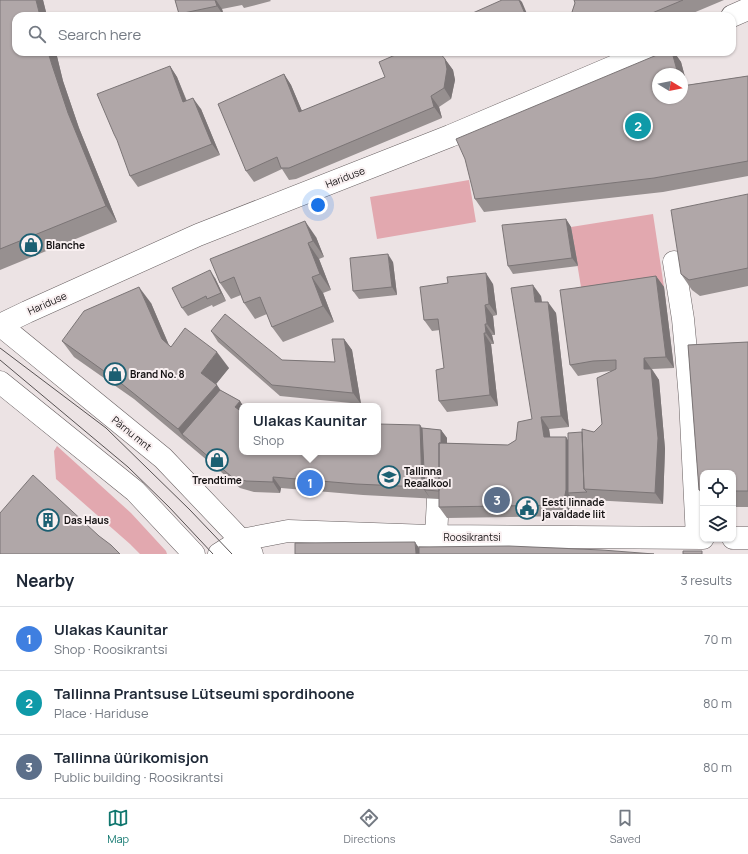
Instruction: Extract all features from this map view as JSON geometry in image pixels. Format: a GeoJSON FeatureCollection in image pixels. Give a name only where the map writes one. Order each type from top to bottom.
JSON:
{"type":"FeatureCollection","features":[{"type":"Feature","properties":{"kind":"street"},"geometry":{"type":"LineString","coordinates":[[736,14],[748,9]]}},
{"type":"Feature","properties":{"kind":"street","name":"Hariduse"},"geometry":{"type":"LineString","coordinates":[[0,325],[198,235],[450,136],[639,56]]}},
{"type":"Feature","properties":{"kind":"street"},"geometry":{"type":"LineString","coordinates":[[674,262],[683,319],[700,538]]}},
{"type":"Feature","properties":{"kind":"street","name":"Pärnu mnt"},"geometry":{"type":"LineString","coordinates":[[0,325],[163,458],[247,547]]}},
{"type":"Feature","properties":{"kind":"street"},"geometry":{"type":"LineString","coordinates":[[0,382],[135,491],[194,554]]}},
{"type":"Feature","properties":{"kind":"street"},"geometry":{"type":"LineString","coordinates":[[436,536],[438,499],[437,451]]}},
{"type":"Feature","properties":{"kind":"street","name":"Roosikrantsi"},"geometry":{"type":"LineString","coordinates":[[247,547],[288,531],[436,536],[700,538]]}},
{"type":"Feature","properties":{"kind":"street"},"geometry":{"type":"LineString","coordinates":[[736,538],[748,538]]}},
{"type":"Feature","properties":{"kind":"street"},"geometry":{"type":"LineString","coordinates":[[219,554],[247,547]]}},
{"type":"Feature","properties":{"kind":"shaded area"},"geometry":{"type":"Polygon","coordinates":[[[469,180],[476,222],[377,239],[370,197],[469,180]]]}},
{"type":"Feature","properties":{"kind":"shaded area"},"geometry":{"type":"Polygon","coordinates":[[[653,214],[664,287],[583,299],[571,227],[653,214]]]}},
{"type":"Feature","properties":{"kind":"shaded area"},"geometry":{"type":"Polygon","coordinates":[[[57,446],[131,513],[166,551],[167,554],[140,554],[56,479],[54,451],[57,446]]]}},
{"type":"Feature","properties":{"kind":"building"},"geometry":{"type":"Polygon","coordinates":[[[0,0],[36,0],[39,12],[12,12],[12,56],[49,56],[68,113],[106,206],[0,249],[0,0]]]}},
{"type":"Feature","properties":{"kind":"building"},"geometry":{"type":"Polygon","coordinates":[[[175,0],[215,0],[217,6],[188,12],[178,12],[175,0]]]}},
{"type":"Feature","properties":{"kind":"building"},"geometry":{"type":"Polygon","coordinates":[[[502,0],[519,0],[524,12],[475,12],[502,0]]]}},
{"type":"Feature","properties":{"kind":"building"},"geometry":{"type":"Polygon","coordinates":[[[574,0],[683,0],[654,12],[572,12],[575,3],[574,0]]]}},
{"type":"Feature","properties":{"kind":"building"},"geometry":{"type":"Polygon","coordinates":[[[393,56],[442,56],[445,59],[447,69],[444,88],[431,96],[434,107],[289,168],[281,168],[277,157],[246,171],[218,104],[284,74],[299,112],[385,77],[379,62],[393,56]]]}},
{"type":"Feature","properties":{"kind":"building"},"geometry":{"type":"Polygon","coordinates":[[[654,56],[673,56],[676,68],[652,68],[652,104],[688,104],[688,85],[748,76],[748,161],[654,178],[475,199],[465,159],[456,139],[654,56]]]}},
{"type":"Feature","properties":{"kind":"building"},"geometry":{"type":"Polygon","coordinates":[[[170,66],[183,102],[193,98],[212,144],[130,176],[117,140],[97,94],[170,66]]]}},
{"type":"Feature","properties":{"kind":"building"},"geometry":{"type":"Polygon","coordinates":[[[748,194],[748,268],[689,280],[681,274],[671,210],[748,194]]]}},
{"type":"Feature","properties":{"kind":"building"},"geometry":{"type":"Polygon","coordinates":[[[566,219],[572,258],[508,266],[502,225],[566,219]]]}},
{"type":"Feature","properties":{"kind":"building"},"geometry":{"type":"Polygon","coordinates":[[[305,221],[313,241],[308,243],[320,274],[312,277],[323,306],[272,327],[260,297],[244,303],[234,277],[220,283],[210,259],[305,221]]]}},
{"type":"Feature","properties":{"kind":"building"},"geometry":{"type":"Polygon","coordinates":[[[388,254],[392,287],[353,291],[350,258],[388,254]]]}},
{"type":"Feature","properties":{"kind":"building"},"geometry":{"type":"Polygon","coordinates":[[[210,270],[221,293],[207,299],[206,296],[182,308],[172,288],[210,270]]]}},
{"type":"Feature","properties":{"kind":"building"},"geometry":{"type":"Polygon","coordinates":[[[486,273],[489,304],[485,305],[487,324],[485,324],[486,333],[484,333],[490,395],[439,401],[436,370],[444,368],[438,319],[424,320],[420,287],[448,283],[447,277],[486,273]]]}},
{"type":"Feature","properties":{"kind":"building"},"geometry":{"type":"Polygon","coordinates":[[[656,276],[666,357],[644,358],[644,369],[651,369],[658,438],[655,493],[584,489],[582,429],[594,432],[602,424],[597,378],[616,369],[616,360],[593,361],[570,365],[560,290],[656,276]]]}},
{"type":"Feature","properties":{"kind":"building"},"geometry":{"type":"Polygon","coordinates":[[[533,285],[535,302],[548,302],[561,416],[541,417],[544,437],[566,437],[566,490],[563,505],[439,507],[439,443],[508,445],[516,440],[518,422],[532,419],[511,288],[533,285]]]}},
{"type":"Feature","properties":{"kind":"building"},"geometry":{"type":"Polygon","coordinates":[[[139,287],[162,339],[171,347],[185,328],[217,352],[201,373],[217,385],[178,429],[122,384],[62,341],[84,311],[139,287]]]}},
{"type":"Feature","properties":{"kind":"building"},"geometry":{"type":"Polygon","coordinates":[[[225,314],[282,360],[335,362],[332,339],[344,339],[353,393],[272,385],[211,331],[225,314]]]}},
{"type":"Feature","properties":{"kind":"building"},"geometry":{"type":"Polygon","coordinates":[[[748,342],[748,491],[736,491],[736,470],[700,470],[699,490],[688,345],[748,342]]]}},
{"type":"Feature","properties":{"kind":"building"},"geometry":{"type":"Polygon","coordinates":[[[220,390],[240,401],[235,407],[239,410],[239,455],[381,455],[381,424],[420,425],[422,487],[356,484],[273,477],[273,482],[246,481],[232,477],[182,434],[220,390]]]}},
{"type":"Feature","properties":{"kind":"building"},"geometry":{"type":"Polygon","coordinates":[[[422,428],[441,430],[441,443],[439,443],[439,491],[425,490],[422,428]]]}},
{"type":"Feature","properties":{"kind":"building"},"geometry":{"type":"Polygon","coordinates":[[[582,432],[584,489],[587,492],[568,493],[568,433],[582,432]]]}},
{"type":"Feature","properties":{"kind":"building","name":"Das Haus"},"geometry":{"type":"Polygon","coordinates":[[[33,475],[120,554],[0,554],[0,513],[33,475]]]}},
{"type":"Feature","properties":{"kind":"building"},"geometry":{"type":"Polygon","coordinates":[[[415,542],[416,554],[295,554],[295,543],[415,542]]]}},
{"type":"Feature","properties":{"kind":"building"},"geometry":{"type":"Polygon","coordinates":[[[509,546],[654,554],[419,554],[419,547],[509,546]]]}},
{"type":"Feature","properties":{"kind":"building"},"geometry":{"type":"Polygon","coordinates":[[[683,551],[702,551],[702,554],[683,554],[683,551]]]}},
{"type":"Feature","properties":{"kind":"tram line"},"geometry":{"type":"LineString","coordinates":[[0,348],[106,428],[190,510],[232,554]]}},
{"type":"Feature","properties":{"kind":"tram line"},"geometry":{"type":"LineString","coordinates":[[0,360],[128,467],[169,507],[213,554]]}},
{"type":"Feature","properties":{"kind":"place","name":"Tallinna Prantsuse Lütseumi spordihoone"},"geometry":{"type":"Point","coordinates":[638,126]}},
{"type":"Feature","properties":{"kind":"place","name":"Blanche"},"geometry":{"type":"Point","coordinates":[31,245]}},
{"type":"Feature","properties":{"kind":"place","name":"Brand No. 8"},"geometry":{"type":"Point","coordinates":[115,374]}},
{"type":"Feature","properties":{"kind":"place","name":"Trendtime"},"geometry":{"type":"Point","coordinates":[217,460]}},
{"type":"Feature","properties":{"kind":"place","name":"Tallinna Reaalkool"},"geometry":{"type":"Point","coordinates":[389,477]}},
{"type":"Feature","properties":{"kind":"place","name":"Ulakas Kaunitar"},"geometry":{"type":"Point","coordinates":[310,483]}},
{"type":"Feature","properties":{"kind":"place","name":"Tallinna üürikomisjon"},"geometry":{"type":"Point","coordinates":[497,500]}},
{"type":"Feature","properties":{"kind":"place","name":"Eesti linnade ja valdade liit"},"geometry":{"type":"Point","coordinates":[527,508]}},
{"type":"Feature","properties":{"kind":"place","name":"Das Haus"},"geometry":{"type":"Point","coordinates":[48,520]}}]}
